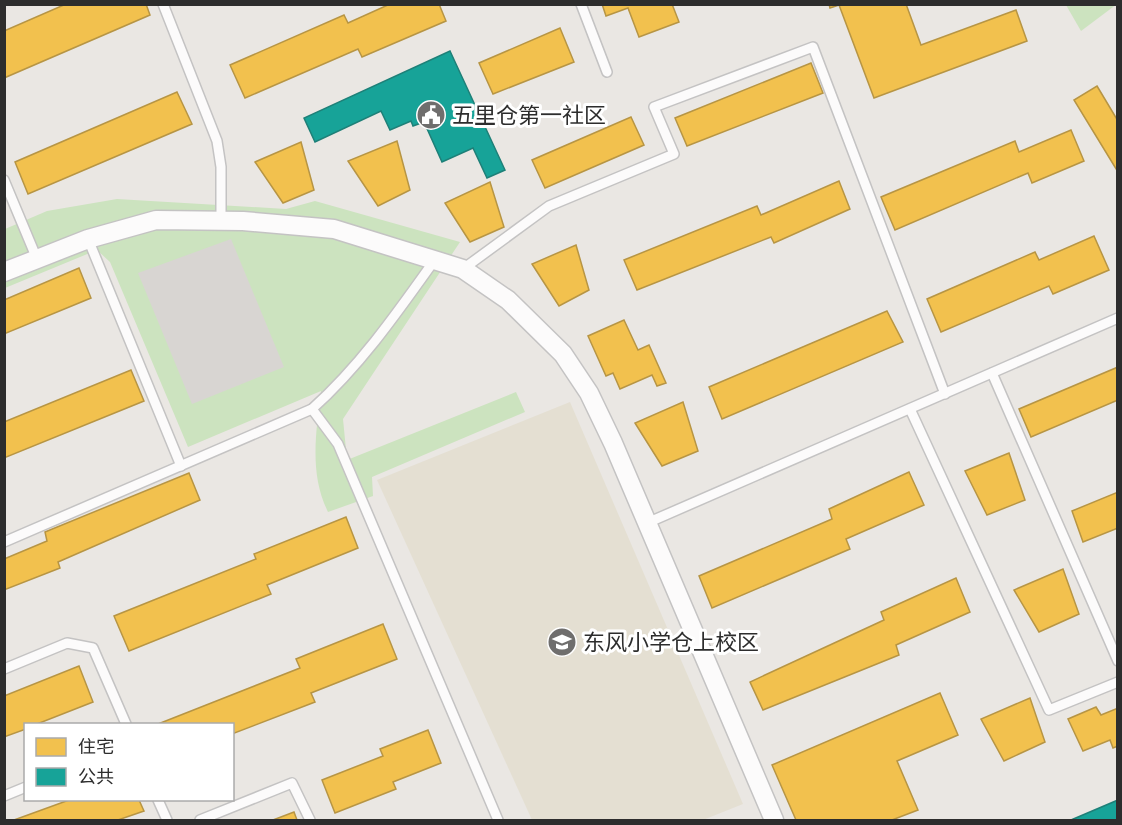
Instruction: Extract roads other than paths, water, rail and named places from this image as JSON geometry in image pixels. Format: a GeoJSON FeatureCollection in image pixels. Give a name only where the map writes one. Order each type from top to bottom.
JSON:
{"type":"FeatureCollection","features":[{"type":"Feature","properties":{"kind":"street"},"geometry":{"type":"LineString","coordinates":[[4,272],[88,239],[156,220],[221,221],[334,229],[462,269],[508,300],[563,354],[599,413],[774,820]]}},
{"type":"Feature","properties":{"kind":"lane"},"geometry":{"type":"LineString","coordinates":[[163,4],[217,141],[221,167],[221,221]]}},
{"type":"Feature","properties":{"kind":"lane"},"geometry":{"type":"LineString","coordinates":[[581,4],[607,72]]}},
{"type":"Feature","properties":{"kind":"lane"},"geometry":{"type":"LineString","coordinates":[[462,269],[549,206],[674,154],[654,107],[813,47],[945,394]]}},
{"type":"Feature","properties":{"kind":"lane"},"geometry":{"type":"LineString","coordinates":[[4,180],[37,259]]}},
{"type":"Feature","properties":{"kind":"lane"},"geometry":{"type":"LineString","coordinates":[[88,239],[181,465]]}},
{"type":"Feature","properties":{"kind":"lane"},"geometry":{"type":"LineString","coordinates":[[7,539],[312,409],[341,383],[392,320],[434,261]]}},
{"type":"Feature","properties":{"kind":"lane"},"geometry":{"type":"LineString","coordinates":[[647,524],[1118,318]]}},
{"type":"Feature","properties":{"kind":"lane"},"geometry":{"type":"LineString","coordinates":[[992,373],[1118,661]]}},
{"type":"Feature","properties":{"kind":"lane"},"geometry":{"type":"LineString","coordinates":[[312,409],[338,444],[498,820]]}},
{"type":"Feature","properties":{"kind":"lane"},"geometry":{"type":"LineString","coordinates":[[910,409],[1049,710],[1118,682]]}},
{"type":"Feature","properties":{"kind":"lane"},"geometry":{"type":"LineString","coordinates":[[4,669],[68,643],[93,648],[126,723]]}},
{"type":"Feature","properties":{"kind":"lane"},"geometry":{"type":"LineString","coordinates":[[200,820],[292,783],[310,820]]}},
{"type":"Feature","properties":{"kind":"lane"},"geometry":{"type":"LineString","coordinates":[[4,796],[24,789]]}},
{"type":"Feature","properties":{"kind":"lane"},"geometry":{"type":"LineString","coordinates":[[158,801],[167,820]]}},
{"type":"Feature","properties":{"kind":"place","name":"五里仓第一社区"},"geometry":{"type":"Point","coordinates":[431,115]}},
{"type":"Feature","properties":{"kind":"place","name":"东风小学仓上校区"},"geometry":{"type":"Point","coordinates":[562,642]}}]}
